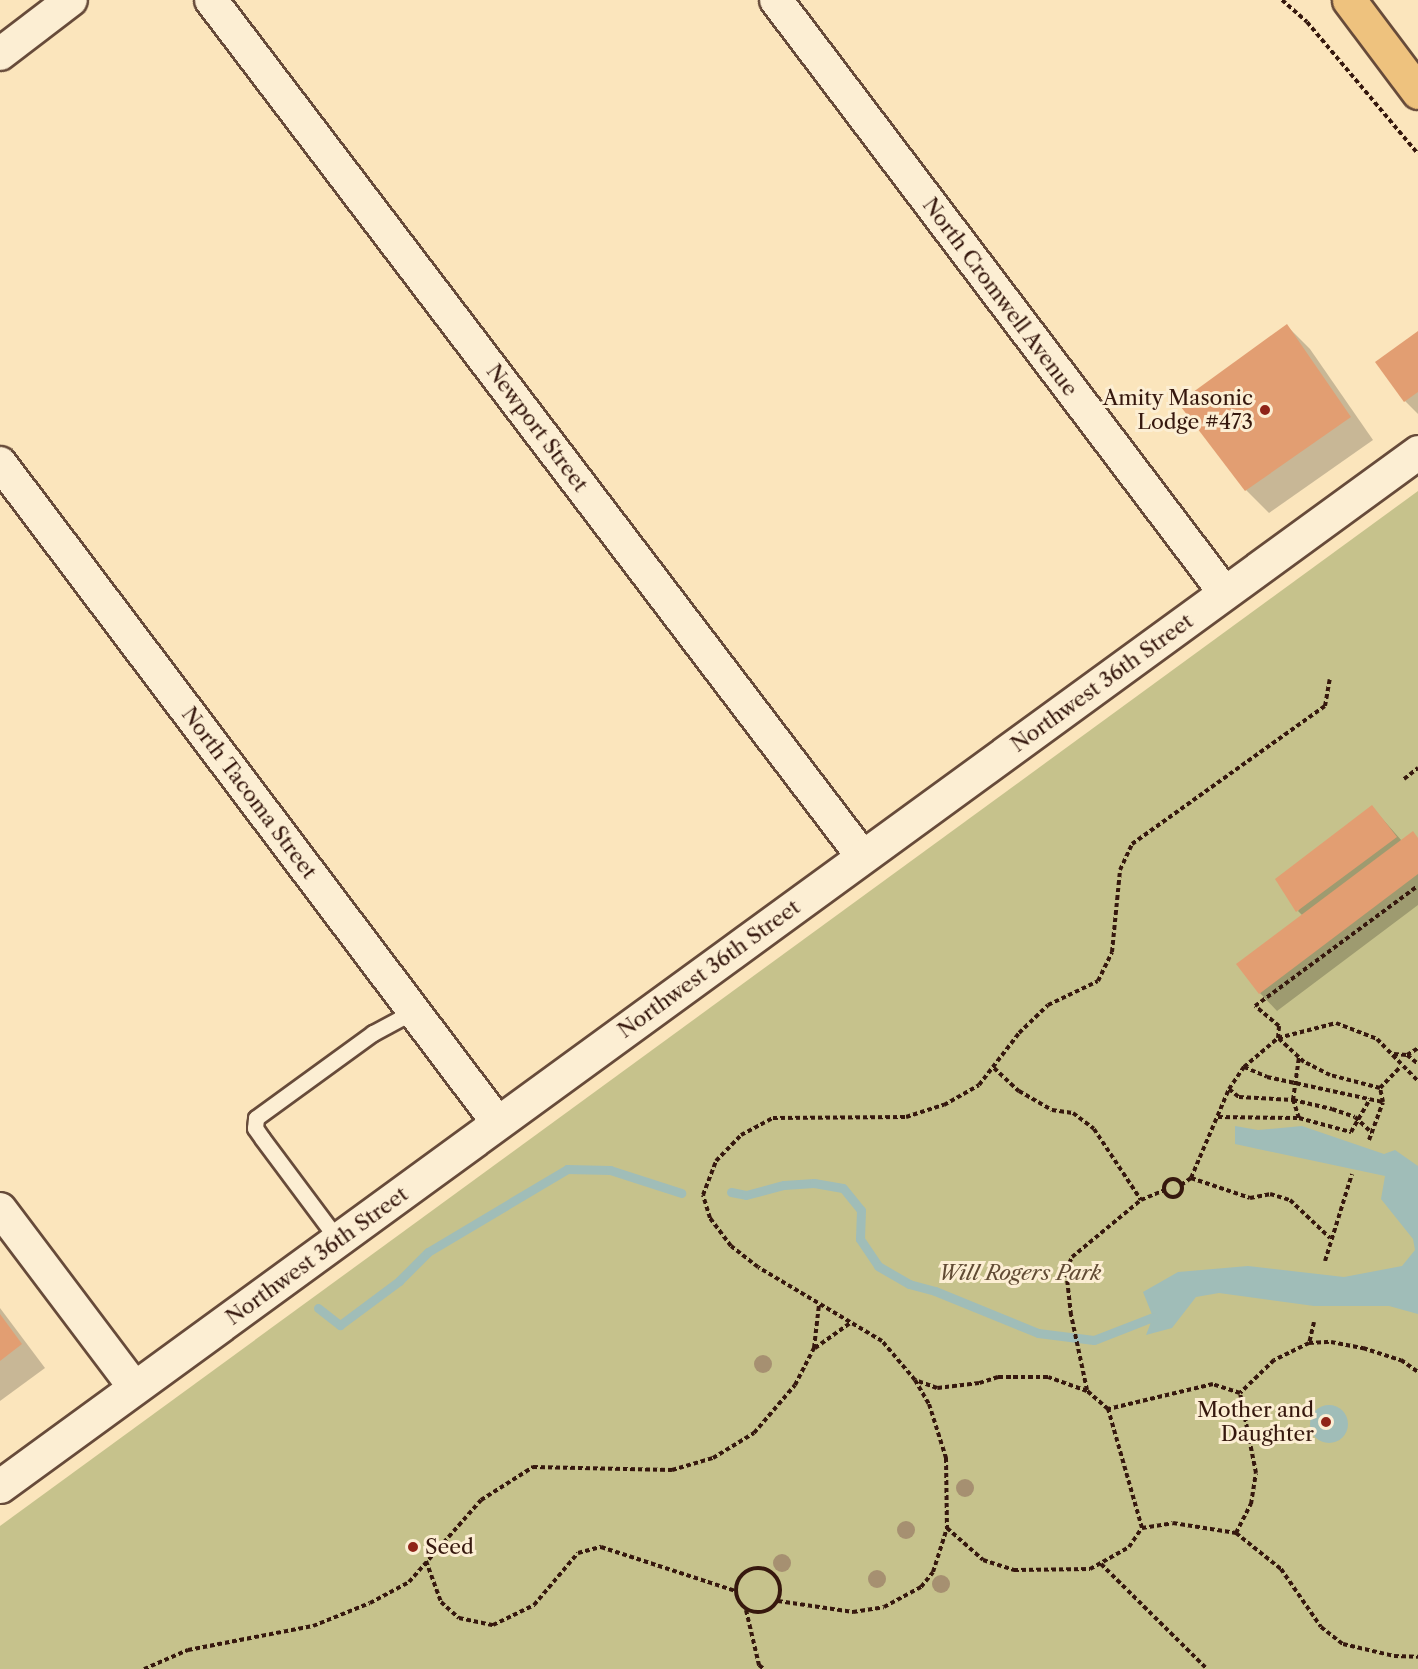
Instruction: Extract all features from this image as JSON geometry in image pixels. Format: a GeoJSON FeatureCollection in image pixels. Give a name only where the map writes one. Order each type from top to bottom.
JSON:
{"type":"FeatureCollection","features":[{"type":"Feature","properties":{"kind":"highway"},"geometry":{"type":"LineString","coordinates":[[1349,0],[1418,92]]}},
{"type":"Feature","properties":{"kind":"main road","name":"Northwest 36th Street"},"geometry":{"type":"LineString","coordinates":[[0,1486],[1418,452]]}},
{"type":"Feature","properties":{"kind":"street"},"geometry":{"type":"LineString","coordinates":[[0,54],[71,0]]}},
{"type":"Feature","properties":{"kind":"street","name":"Newport Street"},"geometry":{"type":"LineString","coordinates":[[211,0],[863,857]]}},
{"type":"Feature","properties":{"kind":"street","name":"North Cromwell Avenue"},"geometry":{"type":"LineString","coordinates":[[776,0],[1225,593]]}},
{"type":"Feature","properties":{"kind":"street","name":"North Tacoma Street"},"geometry":{"type":"LineString","coordinates":[[0,463],[498,1123]]}},
{"type":"Feature","properties":{"kind":"street"},"geometry":{"type":"LineString","coordinates":[[0,1209],[135,1388]]}},
{"type":"Feature","properties":{"kind":"lane"},"geometry":{"type":"LineString","coordinates":[[338,1240],[255,1128],[256,1118],[373,1033],[414,1011]]}},
{"type":"Feature","properties":{"kind":"path"},"geometry":{"type":"LineString","coordinates":[[1282,0],[1307,22],[1418,154]]}},
{"type":"Feature","properties":{"kind":"path"},"geometry":{"type":"LineString","coordinates":[[746,1610],[760,1613],[778,1601],[853,1612],[884,1607],[921,1587],[933,1572],[947,1528],[946,1458],[928,1404],[915,1380],[882,1341],[819,1305],[731,1246],[710,1218],[703,1195],[716,1161],[741,1135],[773,1118],[906,1117],[944,1105],[979,1085],[1019,1034],[1048,1005],[1098,981],[1112,952],[1120,870],[1132,844],[1325,706],[1330,679]]}},
{"type":"Feature","properties":{"kind":"path"},"geometry":{"type":"LineString","coordinates":[[1404,779],[1418,768]]}},
{"type":"Feature","properties":{"kind":"path"},"geometry":{"type":"LineString","coordinates":[[1278,1038],[1279,1026],[1255,1006],[1418,886]]}},
{"type":"Feature","properties":{"kind":"path"},"geometry":{"type":"LineString","coordinates":[[1181,1185],[1191,1178],[1229,1089],[1244,1067],[1278,1038],[1336,1023],[1377,1040],[1394,1054],[1400,1067],[1418,1081]]}},
{"type":"Feature","properties":{"kind":"path"},"geometry":{"type":"LineString","coordinates":[[1278,1038],[1299,1057],[1330,1075],[1380,1088]]}},
{"type":"Feature","properties":{"kind":"path"},"geometry":{"type":"LineString","coordinates":[[1407,1055],[1418,1048]]}},
{"type":"Feature","properties":{"kind":"path"},"geometry":{"type":"LineString","coordinates":[[1394,1054],[1407,1055],[1418,1064]]}},
{"type":"Feature","properties":{"kind":"path"},"geometry":{"type":"LineString","coordinates":[[1299,1057],[1293,1100],[1299,1118]]}},
{"type":"Feature","properties":{"kind":"path"},"geometry":{"type":"LineString","coordinates":[[1244,1067],[1296,1082],[1383,1102]]}},
{"type":"Feature","properties":{"kind":"path"},"geometry":{"type":"LineString","coordinates":[[1380,1088],[1400,1067]]}},
{"type":"Feature","properties":{"kind":"path"},"geometry":{"type":"LineString","coordinates":[[994,1068],[1019,1091],[1052,1110],[1073,1113],[1094,1129],[1141,1200]]}},
{"type":"Feature","properties":{"kind":"path"},"geometry":{"type":"LineString","coordinates":[[1369,1140],[1383,1102],[1380,1088]]}},
{"type":"Feature","properties":{"kind":"path"},"geometry":{"type":"LineString","coordinates":[[1229,1089],[1239,1097],[1260,1101],[1293,1100],[1332,1108],[1359,1121],[1372,1133]]}},
{"type":"Feature","properties":{"kind":"path"},"geometry":{"type":"LineString","coordinates":[[1218,1117],[1299,1118],[1351,1132],[1370,1099]]}},
{"type":"Feature","properties":{"kind":"path"},"geometry":{"type":"LineString","coordinates":[[1325,1261],[1330,1238],[1352,1174]]}},
{"type":"Feature","properties":{"kind":"path"},"geometry":{"type":"LineString","coordinates":[[1191,1178],[1250,1198],[1269,1194],[1290,1200],[1330,1238]]}},
{"type":"Feature","properties":{"kind":"path"},"geometry":{"type":"LineString","coordinates":[[1087,1390],[1073,1328],[1066,1288],[1066,1270],[1072,1257],[1141,1200],[1164,1190],[1169,1180],[1181,1185]]}},
{"type":"Feature","properties":{"kind":"path"},"geometry":{"type":"LineString","coordinates":[[1164,1190],[1174,1197],[1181,1192],[1181,1185]]}},
{"type":"Feature","properties":{"kind":"path"},"geometry":{"type":"LineString","coordinates":[[144,1669],[188,1650],[314,1626],[370,1603],[409,1582],[481,1500],[533,1467],[672,1470],[713,1458],[754,1433],[795,1385],[814,1348],[819,1305]]}},
{"type":"Feature","properties":{"kind":"path"},"geometry":{"type":"LineString","coordinates":[[1309,1343],[1314,1322]]}},
{"type":"Feature","properties":{"kind":"path"},"geometry":{"type":"LineString","coordinates":[[814,1348],[850,1323]]}},
{"type":"Feature","properties":{"kind":"path"},"geometry":{"type":"LineString","coordinates":[[1240,1393],[1274,1360],[1309,1343],[1331,1342],[1363,1348],[1401,1360],[1418,1372]]}},
{"type":"Feature","properties":{"kind":"path"},"geometry":{"type":"LineString","coordinates":[[915,1380],[937,1388],[955,1388],[998,1377],[1037,1376],[1087,1390],[1108,1409],[1142,1528]]}},
{"type":"Feature","properties":{"kind":"path"},"geometry":{"type":"LineString","coordinates":[[1108,1409],[1213,1384],[1240,1393]]}},
{"type":"Feature","properties":{"kind":"path"},"geometry":{"type":"LineString","coordinates":[[1236,1533],[1251,1504],[1256,1473],[1240,1393]]}},
{"type":"Feature","properties":{"kind":"path"},"geometry":{"type":"LineString","coordinates":[[947,1528],[983,1560],[1014,1570],[1090,1569],[1129,1547],[1142,1528],[1173,1523],[1236,1533],[1281,1569],[1322,1627],[1343,1644],[1394,1656],[1418,1657]]}},
{"type":"Feature","properties":{"kind":"path"},"geometry":{"type":"LineString","coordinates":[[426,1561],[441,1602],[459,1618],[493,1625],[534,1605],[578,1553],[602,1547],[736,1591],[746,1610],[759,1665],[764,1669]]}},
{"type":"Feature","properties":{"kind":"path"},"geometry":{"type":"LineString","coordinates":[[1101,1564],[1207,1669]]}},
{"type":"Feature","properties":{"kind":"path"},"geometry":{"type":"LineString","coordinates":[[736,1591],[746,1572],[760,1568],[778,1579],[778,1601]]}},
{"type":"Feature","properties":{"kind":"green space","name":"Will Rogers Park"},"geometry":{"type":"Polygon","coordinates":[[[1418,491],[1418,1669],[0,1669],[0,1526],[1418,491]]]}},
{"type":"Feature","properties":{"kind":"water"},"geometry":{"type":"Polygon","coordinates":[[[1235,1126],[1258,1130],[1302,1126],[1384,1154],[1395,1150],[1418,1166],[1418,1314],[1389,1306],[1314,1306],[1219,1293],[1196,1297],[1172,1328],[1146,1335],[1153,1317],[1143,1292],[1178,1272],[1248,1266],[1344,1277],[1402,1266],[1415,1250],[1413,1239],[1381,1199],[1385,1176],[1235,1144],[1235,1126]]]}},
{"type":"Feature","properties":{"kind":"water"},"geometry":{"type":"Polygon","coordinates":[[[1329,1405],[1342,1411],[1348,1424],[1342,1437],[1329,1443],[1316,1437],[1310,1424],[1316,1411],[1329,1405]]]}},
{"type":"Feature","properties":{"kind":"building","name":"Amity Masonic Lodge #473"},"geometry":{"type":"Polygon","coordinates":[[[1287,324],[1351,417],[1245,491],[1178,403],[1287,324]]]}},
{"type":"Feature","properties":{"kind":"building"},"geometry":{"type":"Polygon","coordinates":[[[1418,331],[1418,392],[1404,402],[1375,362],[1418,331]]]}},
{"type":"Feature","properties":{"kind":"building"},"geometry":{"type":"Polygon","coordinates":[[[1372,805],[1397,837],[1296,912],[1275,879],[1372,805]]]}},
{"type":"Feature","properties":{"kind":"building"},"geometry":{"type":"Polygon","coordinates":[[[1413,831],[1418,838],[1418,874],[1259,994],[1236,964],[1413,831]]]}},
{"type":"Feature","properties":{"kind":"building"},"geometry":{"type":"Polygon","coordinates":[[[0,1314],[22,1344],[0,1361],[0,1314]]]}},
{"type":"Feature","properties":{"kind":"waterway"},"geometry":{"type":"LineString","coordinates":[[318,1308],[340,1325],[399,1281],[428,1252],[567,1169],[610,1170],[681,1193]]}},
{"type":"Feature","properties":{"kind":"waterway"},"geometry":{"type":"LineString","coordinates":[[731,1192],[746,1195],[784,1185],[814,1183],[843,1188],[861,1210],[860,1239],[878,1266],[909,1284],[935,1291],[1038,1333],[1094,1340],[1153,1317]]}},
{"type":"Feature","properties":{"kind":"place","name":"Amity Masonic Lodge #473"},"geometry":{"type":"Point","coordinates":[1265,410]}},
{"type":"Feature","properties":{"kind":"place","name":"Mother and Daughter"},"geometry":{"type":"Point","coordinates":[1326,1422]}},
{"type":"Feature","properties":{"kind":"place","name":"Seed"},"geometry":{"type":"Point","coordinates":[413,1547]}}]}
